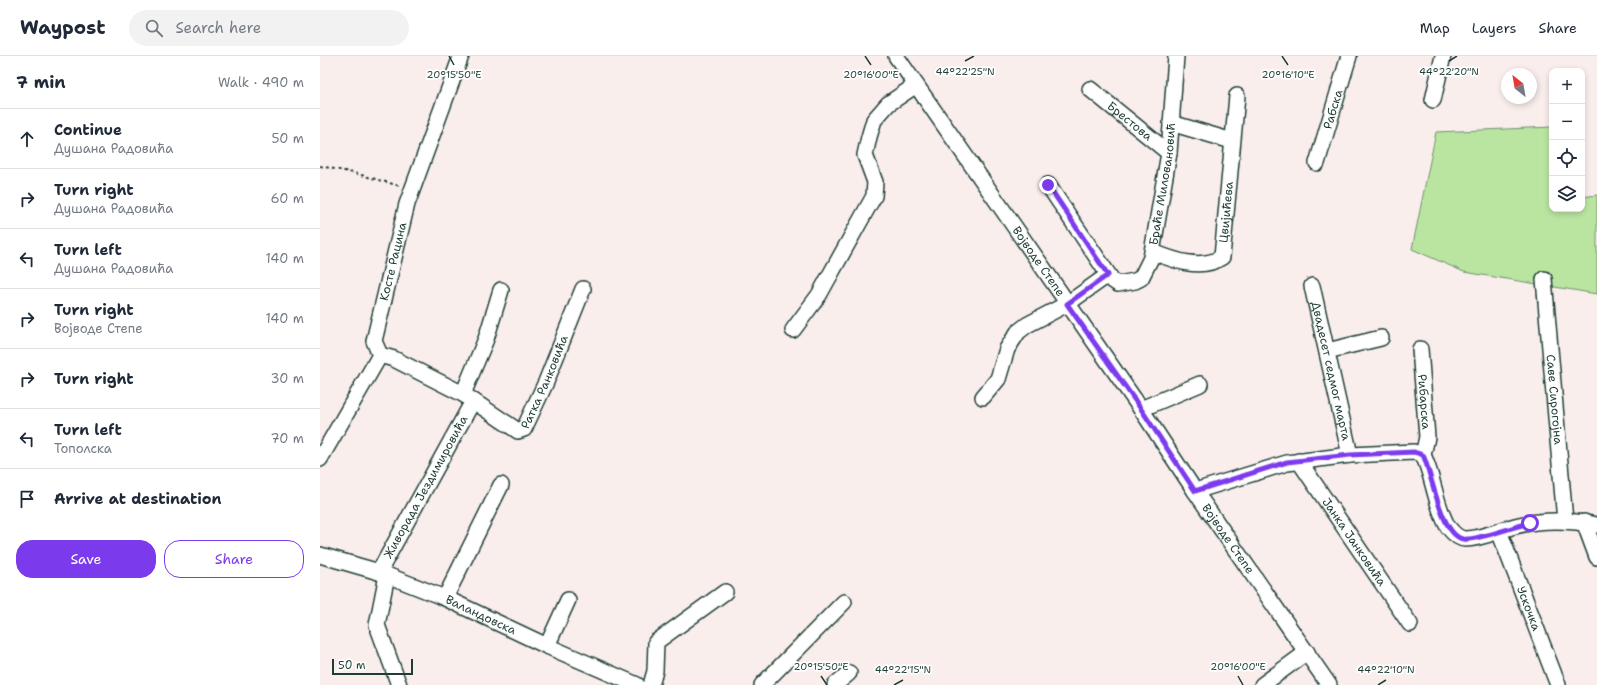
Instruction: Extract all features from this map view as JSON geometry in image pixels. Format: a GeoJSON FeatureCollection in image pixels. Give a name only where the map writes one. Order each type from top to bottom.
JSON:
{"type":"FeatureCollection","features":[{"type":"Feature","properties":{"kind":"street","name":"Косте Рацина"},"geometry":{"type":"LineString","coordinates":[[380,355],[374,341],[407,204],[461,56]]}},
{"type":"Feature","properties":{"kind":"street","name":"Војводе Степе"},"geometry":{"type":"LineString","coordinates":[[896,56],[1141,409],[1195,491],[1329,685]]}},
{"type":"Feature","properties":{"kind":"street","name":"Браће Миловановић"},"geometry":{"type":"LineString","coordinates":[[1110,277],[1118,284],[1135,281],[1141,278],[1151,258],[1169,153],[1176,56]]}},
{"type":"Feature","properties":{"kind":"street","name":"Рабска"},"geometry":{"type":"LineString","coordinates":[[1317,163],[1349,56]]}},
{"type":"Feature","properties":{"kind":"street"},"geometry":{"type":"LineString","coordinates":[[1433,100],[1443,56]]}},
{"type":"Feature","properties":{"kind":"street"},"geometry":{"type":"LineString","coordinates":[[793,330],[819,295],[874,196],[875,182],[865,155],[874,120],[888,104],[916,85]]}},
{"type":"Feature","properties":{"kind":"street","name":"Брестова"},"geometry":{"type":"LineString","coordinates":[[1090,89],[1169,153]]}},
{"type":"Feature","properties":{"kind":"street","name":"Цвијићева"},"geometry":{"type":"LineString","coordinates":[[1152,252],[1177,262],[1203,263],[1216,261],[1222,257],[1237,96]]}},
{"type":"Feature","properties":{"kind":"street"},"geometry":{"type":"LineString","coordinates":[[1171,123],[1232,141]]}},
{"type":"Feature","properties":{"kind":"street"},"geometry":{"type":"LineString","coordinates":[[983,397],[998,379],[1007,349],[1018,332],[1027,325],[1067,304],[1110,277],[1048,185]]}},
{"type":"Feature","properties":{"kind":"street","name":"Саве Сирогојна"},"geometry":{"type":"LineString","coordinates":[[1544,279],[1565,521]]}},
{"type":"Feature","properties":{"kind":"street","name":"Двадесет седмог марта"},"geometry":{"type":"LineString","coordinates":[[1312,286],[1350,455]]}},
{"type":"Feature","properties":{"kind":"street","name":"Ратка Ранковића"},"geometry":{"type":"LineString","coordinates":[[468,398],[518,431],[524,429],[546,382],[583,289]]}},
{"type":"Feature","properties":{"kind":"street","name":"Живорада Јездимировића"},"geometry":{"type":"LineString","coordinates":[[400,685],[377,625],[383,574],[468,398],[501,290]]}},
{"type":"Feature","properties":{"kind":"street"},"geometry":{"type":"LineString","coordinates":[[1326,351],[1381,338]]}},
{"type":"Feature","properties":{"kind":"street","name":"Рибарска"},"geometry":{"type":"LineString","coordinates":[[1420,349],[1427,437],[1423,455]]}},
{"type":"Feature","properties":{"kind":"street"},"geometry":{"type":"LineString","coordinates":[[320,459],[380,355],[394,359],[468,398]]}},
{"type":"Feature","properties":{"kind":"street"},"geometry":{"type":"LineString","coordinates":[[1141,409],[1200,384]]}},
{"type":"Feature","properties":{"kind":"street"},"geometry":{"type":"LineString","coordinates":[[1195,491],[1287,462],[1350,455],[1409,451],[1418,452],[1423,455],[1428,466],[1443,517],[1457,536],[1464,539],[1499,532],[1515,526],[1548,520],[1591,523],[1597,557]]}},
{"type":"Feature","properties":{"kind":"street","name":"Јанка Јанковића"},"geometry":{"type":"LineString","coordinates":[[1299,461],[1410,624]]}},
{"type":"Feature","properties":{"kind":"street"},"geometry":{"type":"LineString","coordinates":[[445,598],[501,485]]}},
{"type":"Feature","properties":{"kind":"street","name":"Ускочка"},"geometry":{"type":"LineString","coordinates":[[1499,532],[1558,685]]}},
{"type":"Feature","properties":{"kind":"street","name":"Валандовска"},"geometry":{"type":"LineString","coordinates":[[320,555],[383,574],[445,598],[547,646],[637,685]]}},
{"type":"Feature","properties":{"kind":"street"},"geometry":{"type":"LineString","coordinates":[[651,685],[655,671],[656,642],[725,592]]}},
{"type":"Feature","properties":{"kind":"street"},"geometry":{"type":"LineString","coordinates":[[547,646],[568,600]]}},
{"type":"Feature","properties":{"kind":"street"},"geometry":{"type":"LineString","coordinates":[[762,685],[844,602]]}},
{"type":"Feature","properties":{"kind":"street"},"geometry":{"type":"LineString","coordinates":[[1262,685],[1307,652]]}},
{"type":"Feature","properties":{"kind":"street"},"geometry":{"type":"LineString","coordinates":[[835,685],[849,673]]}},
{"type":"Feature","properties":{"kind":"path"},"geometry":{"type":"LineString","coordinates":[[320,166],[354,173],[412,190]]}},
{"type":"Feature","properties":{"kind":"green space"},"geometry":{"type":"Polygon","coordinates":[[[1549,127],[1549,212],[1585,212],[1585,197],[1597,195],[1597,294],[1464,272],[1412,249],[1436,132],[1549,127]]]}},
{"type":"Feature","properties":{"kind":"route"},"geometry":{"type":"LineString","coordinates":[[1048,185],[1108,275],[1067,304],[1141,409],[1195,491],[1287,462],[1350,455],[1409,451],[1418,452],[1423,455],[1428,466],[1443,517],[1449,528],[1457,536],[1464,539],[1479,537],[1530,523]]}}]}
